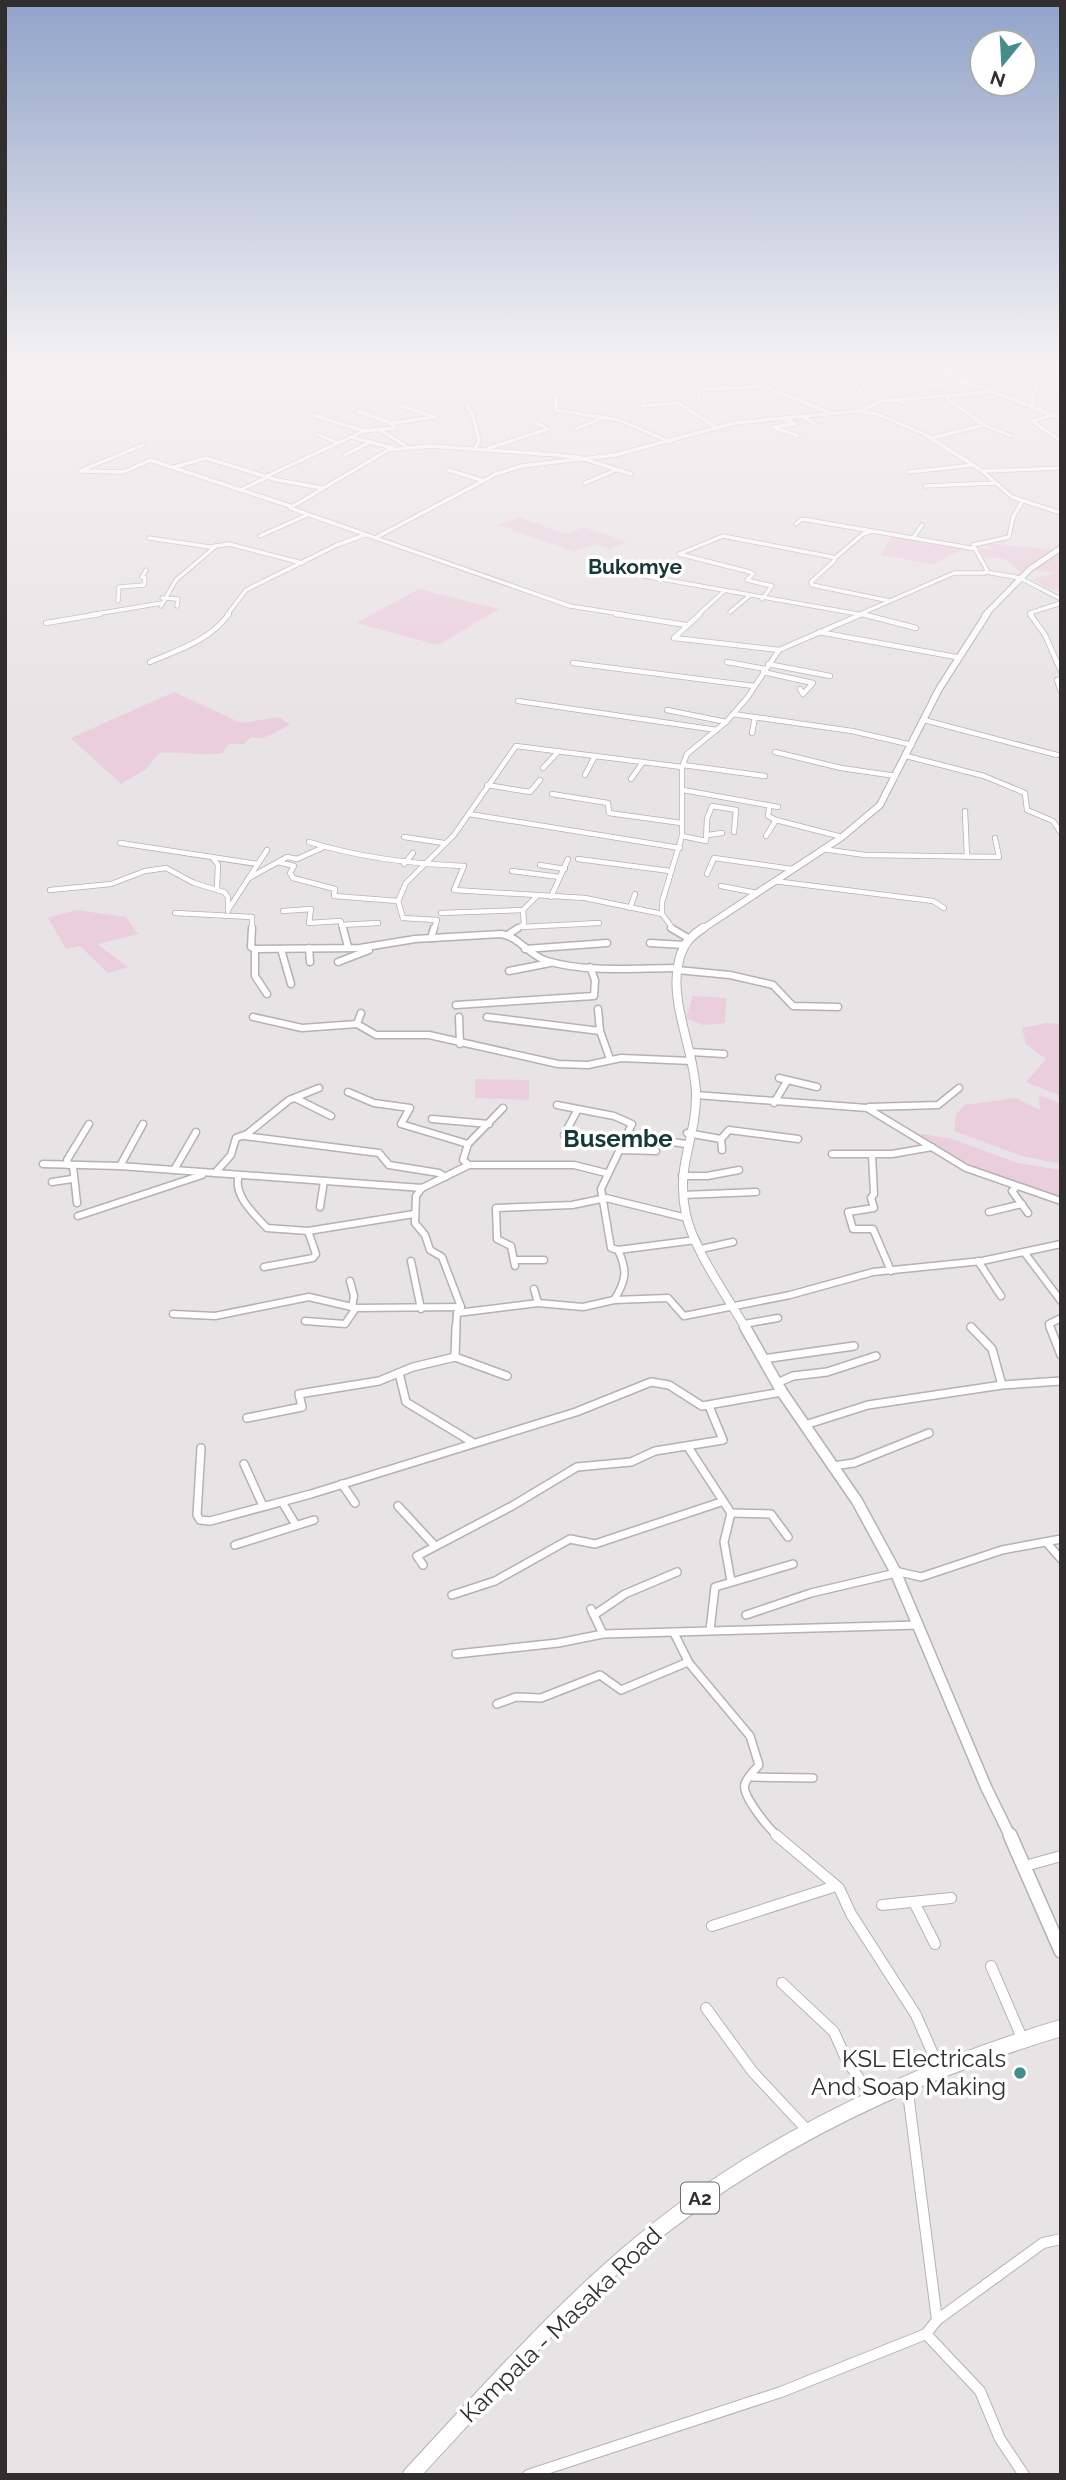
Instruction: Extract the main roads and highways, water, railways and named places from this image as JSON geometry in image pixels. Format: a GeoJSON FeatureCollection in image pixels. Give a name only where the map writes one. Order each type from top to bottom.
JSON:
{"type":"FeatureCollection","features":[{"type":"Feature","properties":{"kind":"main road","name":"Kampala - Masaka Road"},"geometry":{"type":"LineString","coordinates":[[411,2475],[533,2347],[649,2237],[742,2168],[807,2130],[872,2097],[939,2068],[1061,2028]]}},
{"type":"Feature","properties":{"kind":"place","name":"KSL Electricals And Soap Making"},"geometry":{"type":"Point","coordinates":[1020,2073]}},
{"type":"Feature","properties":{"kind":"district","name":"Bukomye"},"geometry":{"type":"Point","coordinates":[635,567]}},
{"type":"Feature","properties":{"kind":"district","name":"Busembe"},"geometry":{"type":"Point","coordinates":[618,1139]}}]}
